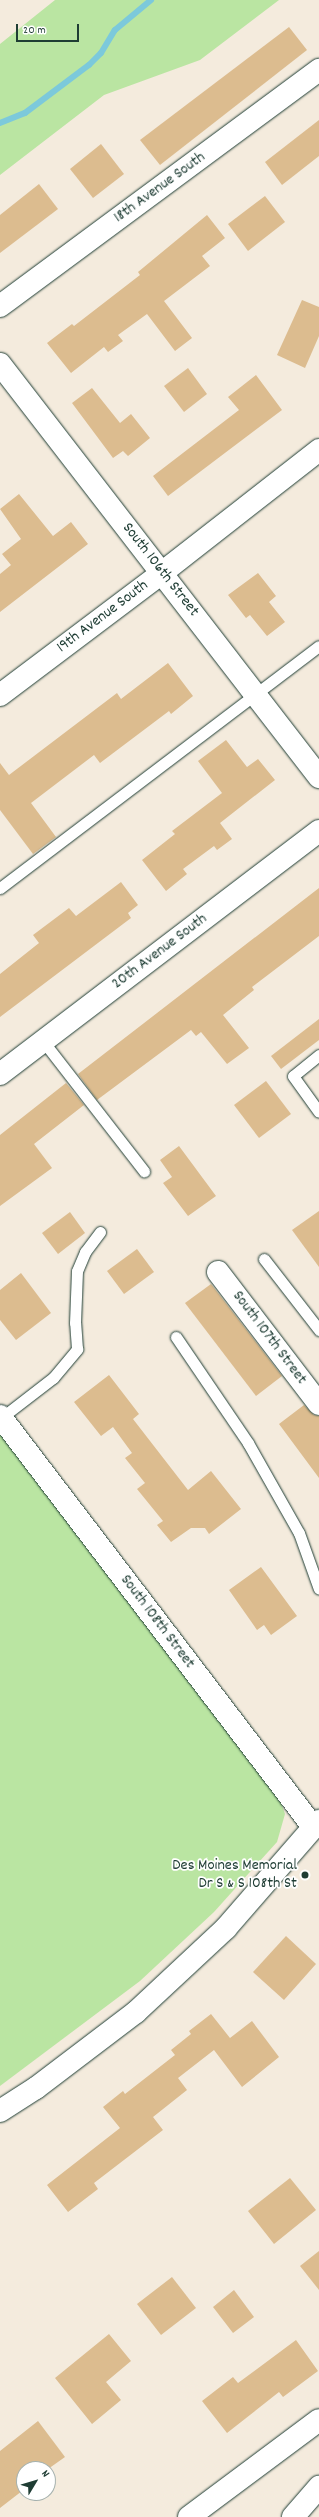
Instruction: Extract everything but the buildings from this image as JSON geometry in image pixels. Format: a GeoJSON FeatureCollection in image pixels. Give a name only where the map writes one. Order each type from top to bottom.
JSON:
{"type":"FeatureCollection","features":[{"type":"Feature","properties":{"kind":"street","name":"18th Avenue South"},"geometry":{"type":"LineString","coordinates":[[0,306],[319,70]]}},
{"type":"Feature","properties":{"kind":"street","name":"South 106th Street"},"geometry":{"type":"LineString","coordinates":[[0,364],[163,572],[319,777]]}},
{"type":"Feature","properties":{"kind":"street","name":"19th Avenue South"},"geometry":{"type":"LineString","coordinates":[[0,695],[163,572],[319,450]]}},
{"type":"Feature","properties":{"kind":"street","name":"20th Avenue South"},"geometry":{"type":"LineString","coordinates":[[0,1074],[319,831]]}},
{"type":"Feature","properties":{"kind":"street","name":"South 107th Street"},"geometry":{"type":"LineString","coordinates":[[218,1272],[319,1404]]}},
{"type":"Feature","properties":{"kind":"street","name":"South 108th Street"},"geometry":{"type":"LineString","coordinates":[[1,1417],[316,1824]]}},
{"type":"Feature","properties":{"kind":"street"},"geometry":{"type":"LineString","coordinates":[[0,2111],[36,2088],[136,2012],[226,1928],[316,1824]]}},
{"type":"Feature","properties":{"kind":"street"},"geometry":{"type":"LineString","coordinates":[[188,2517],[319,2420]]}},
{"type":"Feature","properties":{"kind":"street"},"geometry":{"type":"LineString","coordinates":[[292,2517],[319,2487]]}},
{"type":"Feature","properties":{"kind":"lane"},"geometry":{"type":"LineString","coordinates":[[0,888],[319,646]]}},
{"type":"Feature","properties":{"kind":"lane"},"geometry":{"type":"LineString","coordinates":[[43,1041],[144,1170]]}},
{"type":"Feature","properties":{"kind":"lane"},"geometry":{"type":"LineString","coordinates":[[319,1055],[293,1076],[319,1112]]}},
{"type":"Feature","properties":{"kind":"lane"},"geometry":{"type":"LineString","coordinates":[[1,1417],[53,1378],[77,1349],[75,1323],[78,1271],[85,1252],[100,1232]]}},
{"type":"Feature","properties":{"kind":"lane"},"geometry":{"type":"LineString","coordinates":[[264,1259],[319,1330]]}},
{"type":"Feature","properties":{"kind":"lane"},"geometry":{"type":"LineString","coordinates":[[176,1337],[248,1443],[299,1532],[319,1589]]}},
{"type":"Feature","properties":{"kind":"green space"},"geometry":{"type":"Polygon","coordinates":[[[55,0],[279,0],[200,60],[104,95],[0,175],[0,44],[55,0]]]}},
{"type":"Feature","properties":{"kind":"green space"},"geometry":{"type":"Polygon","coordinates":[[[0,1433],[273,1780],[285,1814],[277,1842],[214,1912],[140,1981],[0,2086],[0,1433]]]}},
{"type":"Feature","properties":{"kind":"waterway"},"geometry":{"type":"LineString","coordinates":[[0,123],[25,113],[89,65],[101,53],[115,30],[151,0]]}},
{"type":"Feature","properties":{"kind":"place","name":"Des Moines Memorial Dr S & S 108th St"},"geometry":{"type":"Point","coordinates":[305,1875]}}]}
